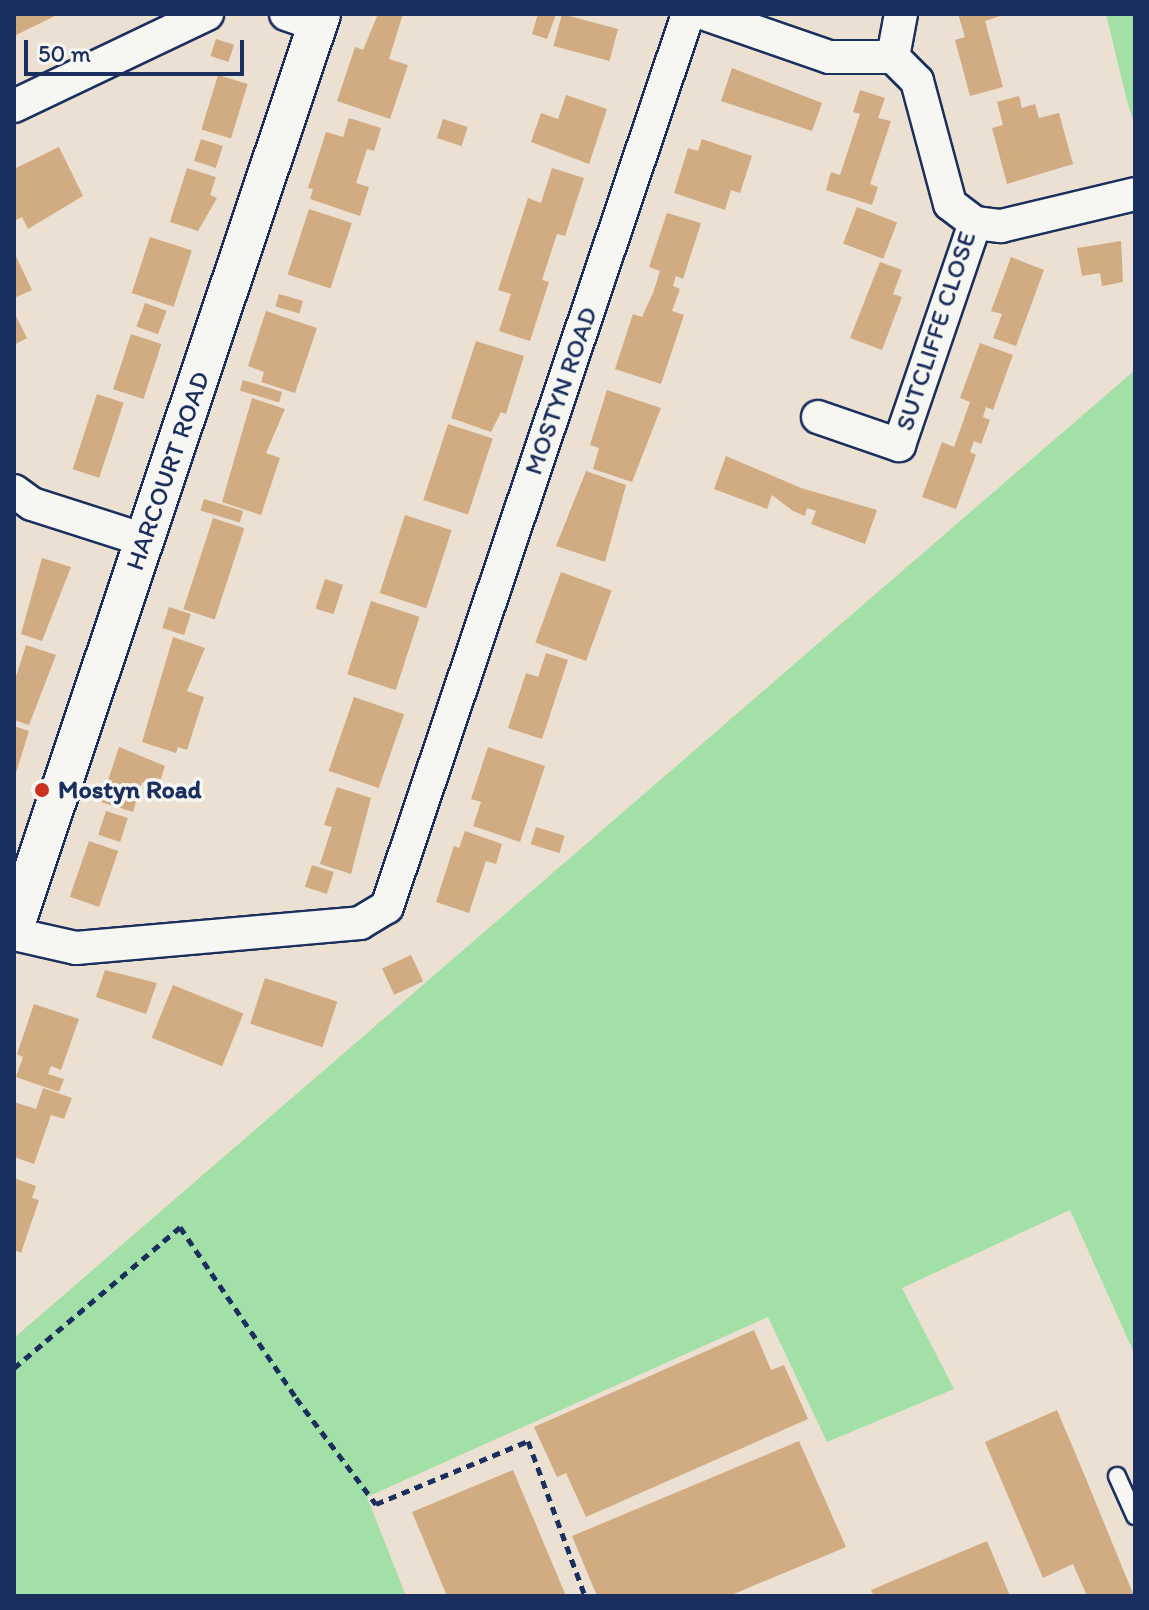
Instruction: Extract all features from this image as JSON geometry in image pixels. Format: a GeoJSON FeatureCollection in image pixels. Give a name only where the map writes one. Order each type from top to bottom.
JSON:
{"type":"FeatureCollection","features":[{"type":"Feature","properties":{"kind":"street"},"geometry":{"type":"LineString","coordinates":[[14,106],[207,14]]}},
{"type":"Feature","properties":{"kind":"street","name":"MOSTYN ROAD"},"geometry":{"type":"LineString","coordinates":[[14,931],[76,948],[360,923],[387,907],[688,14]]}},
{"type":"Feature","properties":{"kind":"street"},"geometry":{"type":"LineString","coordinates":[[705,14],[829,57],[893,57],[901,14]]}},
{"type":"Feature","properties":{"kind":"street","name":"HARCOURT ROAD"},"geometry":{"type":"LineString","coordinates":[[14,931],[144,540],[309,18]]}},
{"type":"Feature","properties":{"kind":"street","name":"SUTCLIFFE CLOSE"},"geometry":{"type":"LineString","coordinates":[[818,417],[899,445],[975,223],[950,204],[917,81],[893,57]]}},
{"type":"Feature","properties":{"kind":"street"},"geometry":{"type":"LineString","coordinates":[[975,223],[1001,226],[1135,194]]}},
{"type":"Feature","properties":{"kind":"street"},"geometry":{"type":"LineString","coordinates":[[14,491],[32,504],[144,540]]}},
{"type":"Feature","properties":{"kind":"lane"},"geometry":{"type":"LineString","coordinates":[[1117,1476],[1135,1516]]}},
{"type":"Feature","properties":{"kind":"path"},"geometry":{"type":"LineString","coordinates":[[14,1368],[180,1227],[296,1398],[376,1504],[528,1441],[585,1596]]}},
{"type":"Feature","properties":{"kind":"green space"},"geometry":{"type":"Polygon","coordinates":[[[1106,14],[1135,14],[1135,126],[1127,101],[1106,14]]]}},
{"type":"Feature","properties":{"kind":"green space"},"geometry":{"type":"Polygon","coordinates":[[[1135,370],[1135,1355],[1070,1210],[902,1288],[954,1389],[827,1442],[768,1317],[367,1497],[406,1596],[14,1596],[14,1338],[1135,370]]]}},
{"type":"Feature","properties":{"kind":"building"},"geometry":{"type":"Polygon","coordinates":[[[14,14],[59,14],[14,36],[14,14]]]}},
{"type":"Feature","properties":{"kind":"building"},"geometry":{"type":"Polygon","coordinates":[[[378,14],[403,14],[389,59],[408,65],[390,119],[337,101],[355,47],[363,50],[378,14]]]}},
{"type":"Feature","properties":{"kind":"building"},"geometry":{"type":"Polygon","coordinates":[[[538,14],[556,14],[547,39],[532,34],[538,14]]]}},
{"type":"Feature","properties":{"kind":"building"},"geometry":{"type":"Polygon","coordinates":[[[562,14],[618,29],[609,61],[553,46],[562,14]]]}},
{"type":"Feature","properties":{"kind":"building"},"geometry":{"type":"Polygon","coordinates":[[[958,14],[1006,14],[985,21],[1003,87],[970,96],[955,40],[965,37],[958,14]]]}},
{"type":"Feature","properties":{"kind":"building"},"geometry":{"type":"Polygon","coordinates":[[[216,39],[234,45],[229,62],[210,56],[216,39]]]}},
{"type":"Feature","properties":{"kind":"building"},"geometry":{"type":"Polygon","coordinates":[[[732,68],[822,103],[812,131],[721,101],[732,68]]]}},
{"type":"Feature","properties":{"kind":"building"},"geometry":{"type":"Polygon","coordinates":[[[218,75],[248,84],[231,139],[201,130],[218,75]]]}},
{"type":"Feature","properties":{"kind":"building"},"geometry":{"type":"Polygon","coordinates":[[[860,90],[885,98],[878,118],[891,121],[870,184],[878,187],[872,205],[826,190],[831,172],[840,175],[860,114],[853,112],[860,90]]]}},
{"type":"Feature","properties":{"kind":"building"},"geometry":{"type":"Polygon","coordinates":[[[566,95],[607,109],[589,164],[531,142],[541,113],[558,119],[566,95]]]}},
{"type":"Feature","properties":{"kind":"building"},"geometry":{"type":"Polygon","coordinates":[[[1019,96],[1022,108],[1035,104],[1039,118],[1059,113],[1073,164],[1007,184],[992,128],[1003,125],[997,102],[1019,96]]]}},
{"type":"Feature","properties":{"kind":"building"},"geometry":{"type":"Polygon","coordinates":[[[349,118],[381,128],[374,151],[367,149],[356,183],[369,187],[360,216],[310,199],[313,189],[308,188],[326,132],[343,137],[349,118]]]}},
{"type":"Feature","properties":{"kind":"building"},"geometry":{"type":"Polygon","coordinates":[[[443,119],[468,127],[462,146],[437,138],[443,119]]]}},
{"type":"Feature","properties":{"kind":"building"},"geometry":{"type":"Polygon","coordinates":[[[201,139],[223,146],[216,168],[194,161],[201,139]]]}},
{"type":"Feature","properties":{"kind":"building"},"geometry":{"type":"Polygon","coordinates":[[[702,139],[752,156],[740,193],[731,190],[725,210],[674,193],[688,148],[698,151],[702,139]]]}},
{"type":"Feature","properties":{"kind":"building"},"geometry":{"type":"Polygon","coordinates":[[[59,147],[83,196],[28,229],[22,217],[14,221],[14,169],[59,147]]]}},
{"type":"Feature","properties":{"kind":"building"},"geometry":{"type":"Polygon","coordinates":[[[187,168],[216,177],[210,195],[217,198],[198,231],[170,222],[187,168]]]}},
{"type":"Feature","properties":{"kind":"building"},"geometry":{"type":"Polygon","coordinates":[[[552,168],[584,178],[565,236],[557,234],[542,280],[549,282],[530,341],[499,331],[511,294],[498,290],[528,198],[541,203],[552,168]]]}},
{"type":"Feature","properties":{"kind":"building"},"geometry":{"type":"Polygon","coordinates":[[[857,207],[897,222],[883,259],[843,243],[857,207]]]}},
{"type":"Feature","properties":{"kind":"building"},"geometry":{"type":"Polygon","coordinates":[[[309,209],[352,223],[330,289],[288,275],[309,209]]]}},
{"type":"Feature","properties":{"kind":"building"},"geometry":{"type":"Polygon","coordinates":[[[667,213],[701,223],[683,279],[676,276],[673,286],[680,289],[672,311],[684,315],[661,384],[615,369],[633,314],[642,317],[653,293],[660,271],[649,267],[667,213]]]}},
{"type":"Feature","properties":{"kind":"building"},"geometry":{"type":"Polygon","coordinates":[[[150,237],[192,251],[174,307],[132,293],[150,237]]]}},
{"type":"Feature","properties":{"kind":"building"},"geometry":{"type":"Polygon","coordinates":[[[1121,241],[1123,282],[1102,286],[1100,273],[1082,276],[1077,248],[1121,241]]]}},
{"type":"Feature","properties":{"kind":"building"},"geometry":{"type":"Polygon","coordinates":[[[14,252],[32,290],[14,298],[14,252]]]}},
{"type":"Feature","properties":{"kind":"building"},"geometry":{"type":"Polygon","coordinates":[[[1011,257],[1044,270],[1016,346],[993,338],[1002,314],[991,311],[1011,257]]]}},
{"type":"Feature","properties":{"kind":"building"},"geometry":{"type":"Polygon","coordinates":[[[880,262],[902,270],[893,294],[902,297],[882,350],[850,338],[880,262]]]}},
{"type":"Feature","properties":{"kind":"building"},"geometry":{"type":"Polygon","coordinates":[[[279,294],[303,301],[299,313],[275,306],[279,294]]]}},
{"type":"Feature","properties":{"kind":"building"},"geometry":{"type":"Polygon","coordinates":[[[145,303],[167,311],[158,334],[136,326],[145,303]]]}},
{"type":"Feature","properties":{"kind":"building"},"geometry":{"type":"Polygon","coordinates":[[[266,311],[317,328],[295,393],[261,382],[264,372],[248,366],[266,311]]]}},
{"type":"Feature","properties":{"kind":"building"},"geometry":{"type":"Polygon","coordinates":[[[14,312],[27,338],[14,345],[14,312]]]}},
{"type":"Feature","properties":{"kind":"building"},"geometry":{"type":"Polygon","coordinates":[[[131,334],[161,344],[144,399],[113,389],[131,334]]]}},
{"type":"Feature","properties":{"kind":"building"},"geometry":{"type":"Polygon","coordinates":[[[476,341],[524,356],[506,414],[501,412],[491,432],[451,418],[476,341]]]}},
{"type":"Feature","properties":{"kind":"building"},"geometry":{"type":"Polygon","coordinates":[[[980,343],[1013,355],[993,410],[986,407],[983,417],[990,420],[981,444],[974,441],[970,452],[976,455],[956,509],[922,497],[942,442],[954,447],[970,402],[960,398],[980,343]]]}},
{"type":"Feature","properties":{"kind":"building"},"geometry":{"type":"Polygon","coordinates":[[[243,380],[282,392],[279,403],[240,391],[243,380]]]}},
{"type":"Feature","properties":{"kind":"building"},"geometry":{"type":"Polygon","coordinates":[[[607,390],[661,408],[632,482],[593,469],[599,448],[590,445],[607,390]]]}},
{"type":"Feature","properties":{"kind":"building"},"geometry":{"type":"Polygon","coordinates":[[[97,394],[124,403],[99,478],[73,469],[97,394]]]}},
{"type":"Feature","properties":{"kind":"building"},"geometry":{"type":"Polygon","coordinates":[[[252,398],[285,409],[266,453],[280,458],[261,515],[222,502],[252,398]]]}},
{"type":"Feature","properties":{"kind":"building"},"geometry":{"type":"Polygon","coordinates":[[[448,424],[493,439],[468,515],[423,500],[448,424]]]}},
{"type":"Feature","properties":{"kind":"building"},"geometry":{"type":"Polygon","coordinates":[[[726,456],[801,488],[877,510],[865,544],[811,524],[816,511],[807,508],[805,516],[772,495],[767,509],[714,489],[726,456]]]}},
{"type":"Feature","properties":{"kind":"building"},"geometry":{"type":"Polygon","coordinates":[[[586,471],[626,485],[605,562],[556,546],[586,471]]]}},
{"type":"Feature","properties":{"kind":"building"},"geometry":{"type":"Polygon","coordinates":[[[204,499],[243,511],[240,522],[200,510],[204,499]]]}},
{"type":"Feature","properties":{"kind":"building"},"geometry":{"type":"Polygon","coordinates":[[[405,515],[452,530],[426,608],[380,593],[405,515]]]}},
{"type":"Feature","properties":{"kind":"building"},"geometry":{"type":"Polygon","coordinates":[[[213,518],[244,528],[215,619],[183,609],[213,518]]]}},
{"type":"Feature","properties":{"kind":"building"},"geometry":{"type":"Polygon","coordinates":[[[42,558],[71,567],[42,641],[21,634],[42,558]]]}},
{"type":"Feature","properties":{"kind":"building"},"geometry":{"type":"Polygon","coordinates":[[[561,572],[612,590],[586,661],[535,642],[561,572]]]}},
{"type":"Feature","properties":{"kind":"building"},"geometry":{"type":"Polygon","coordinates":[[[325,579],[343,585],[333,614],[315,608],[325,579]]]}},
{"type":"Feature","properties":{"kind":"building"},"geometry":{"type":"Polygon","coordinates":[[[371,601],[420,617],[396,690],[347,674],[371,601]]]}},
{"type":"Feature","properties":{"kind":"building"},"geometry":{"type":"Polygon","coordinates":[[[169,607],[191,614],[184,635],[162,628],[169,607]]]}},
{"type":"Feature","properties":{"kind":"building"},"geometry":{"type":"Polygon","coordinates":[[[173,637],[205,648],[187,691],[204,697],[187,750],[178,747],[176,753],[142,742],[173,637]]]}},
{"type":"Feature","properties":{"kind":"building"},"geometry":{"type":"Polygon","coordinates":[[[26,645],[56,655],[29,725],[14,720],[14,683],[26,645]]]}},
{"type":"Feature","properties":{"kind":"building"},"geometry":{"type":"Polygon","coordinates":[[[546,653],[568,660],[542,739],[508,728],[526,673],[538,677],[546,653]]]}},
{"type":"Feature","properties":{"kind":"building"},"geometry":{"type":"Polygon","coordinates":[[[354,697],[404,714],[379,788],[329,771],[354,697]]]}},
{"type":"Feature","properties":{"kind":"building"},"geometry":{"type":"Polygon","coordinates":[[[14,726],[29,731],[15,776],[14,776],[14,726]]]}},
{"type":"Feature","properties":{"kind":"building"},"geometry":{"type":"Polygon","coordinates":[[[119,747],[165,766],[158,787],[142,782],[133,812],[101,802],[119,747]]]}},
{"type":"Feature","properties":{"kind":"building"},"geometry":{"type":"Polygon","coordinates":[[[488,747],[545,766],[520,842],[473,826],[481,802],[471,799],[488,747]]]}},
{"type":"Feature","properties":{"kind":"building"},"geometry":{"type":"Polygon","coordinates":[[[337,787],[371,798],[351,874],[320,864],[332,827],[324,825],[337,787]]]}},
{"type":"Feature","properties":{"kind":"building"},"geometry":{"type":"Polygon","coordinates":[[[106,811],[128,818],[120,842],[98,835],[106,811]]]}},
{"type":"Feature","properties":{"kind":"building"},"geometry":{"type":"Polygon","coordinates":[[[536,827],[565,836],[559,853],[531,844],[536,827]]]}},
{"type":"Feature","properties":{"kind":"building"},"geometry":{"type":"Polygon","coordinates":[[[465,831],[502,844],[496,864],[486,861],[469,913],[436,902],[454,846],[459,848],[465,831]]]}},
{"type":"Feature","properties":{"kind":"building"},"geometry":{"type":"Polygon","coordinates":[[[89,841],[118,851],[99,907],[70,897],[89,841]]]}},
{"type":"Feature","properties":{"kind":"building"},"geometry":{"type":"Polygon","coordinates":[[[312,865],[334,872],[327,894],[305,887],[312,865]]]}},
{"type":"Feature","properties":{"kind":"building"},"geometry":{"type":"Polygon","coordinates":[[[411,955],[423,981],[394,995],[382,969],[411,955]]]}},
{"type":"Feature","properties":{"kind":"building"},"geometry":{"type":"Polygon","coordinates":[[[105,970],[157,983],[146,1014],[96,997],[105,970]]]}},
{"type":"Feature","properties":{"kind":"building"},"geometry":{"type":"Polygon","coordinates":[[[265,978],[337,1001],[322,1047],[250,1024],[265,978]]]}},
{"type":"Feature","properties":{"kind":"building"},"geometry":{"type":"Polygon","coordinates":[[[173,985],[243,1013],[222,1066],[152,1038],[173,985]]]}},
{"type":"Feature","properties":{"kind":"building"},"geometry":{"type":"Polygon","coordinates":[[[34,1004],[79,1019],[61,1070],[51,1066],[48,1074],[64,1079],[59,1092],[16,1077],[23,1057],[17,1054],[34,1004]]]}},
{"type":"Feature","properties":{"kind":"building"},"geometry":{"type":"Polygon","coordinates":[[[43,1088],[72,1098],[64,1119],[51,1115],[34,1164],[14,1157],[14,1102],[36,1109],[43,1088]]]}},
{"type":"Feature","properties":{"kind":"building"},"geometry":{"type":"Polygon","coordinates":[[[14,1178],[36,1186],[32,1198],[39,1200],[21,1253],[14,1250],[14,1178]]]}},
{"type":"Feature","properties":{"kind":"building"},"geometry":{"type":"Polygon","coordinates":[[[754,1330],[771,1370],[784,1365],[808,1419],[586,1517],[566,1473],[557,1477],[534,1427],[754,1330]]]}},
{"type":"Feature","properties":{"kind":"building"},"geometry":{"type":"Polygon","coordinates":[[[1057,1410],[1134,1596],[1087,1596],[1073,1564],[1043,1578],[985,1442],[1057,1410]]]}},
{"type":"Feature","properties":{"kind":"building"},"geometry":{"type":"Polygon","coordinates":[[[799,1441],[846,1547],[729,1596],[597,1596],[572,1536],[799,1441]]]}},
{"type":"Feature","properties":{"kind":"building"},"geometry":{"type":"Polygon","coordinates":[[[513,1470],[566,1596],[447,1596],[412,1512],[513,1470]]]}},
{"type":"Feature","properties":{"kind":"building"},"geometry":{"type":"Polygon","coordinates":[[[987,1541],[1010,1596],[874,1596],[871,1590],[987,1541]]]}},
{"type":"Feature","properties":{"kind":"place","name":"Mostyn Road"},"geometry":{"type":"Point","coordinates":[42,790]}}]}
